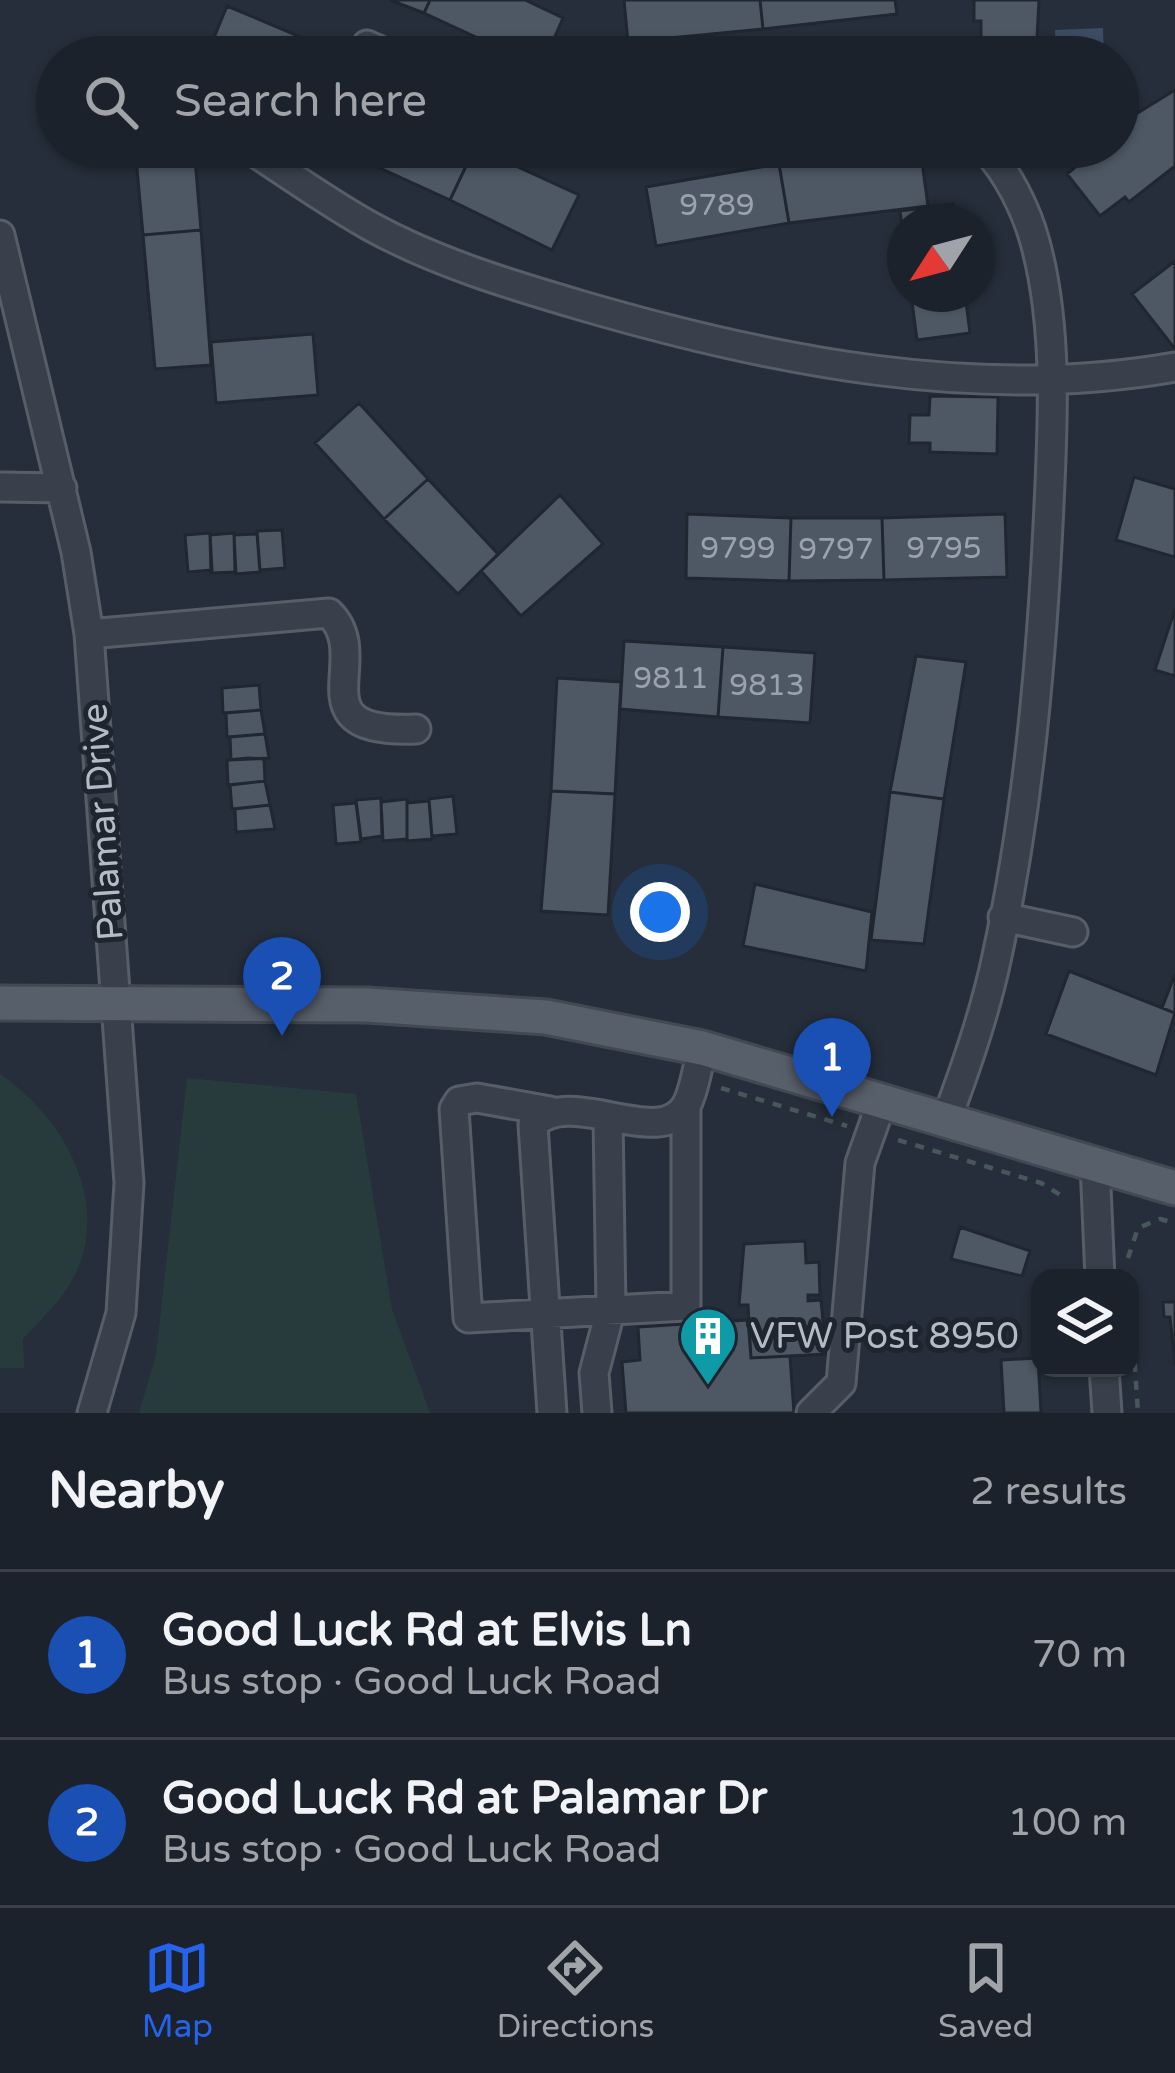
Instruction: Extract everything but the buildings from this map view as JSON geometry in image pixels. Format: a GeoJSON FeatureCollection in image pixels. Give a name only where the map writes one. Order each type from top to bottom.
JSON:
{"type":"FeatureCollection","features":[{"type":"Feature","properties":{"kind":"main road"},"geometry":{"type":"LineString","coordinates":[[0,1003],[471,1010],[546,1017],[702,1048],[1175,1188]]}},
{"type":"Feature","properties":{"kind":"street"},"geometry":{"type":"LineString","coordinates":[[281,168],[373,227],[432,254],[551,297],[698,339],[890,374],[1095,378],[1175,367]]}},
{"type":"Feature","properties":{"kind":"street"},"geometry":{"type":"LineString","coordinates":[[946,1121],[975,1038],[1003,917],[1041,658],[1051,376],[1036,243],[1025,213],[997,168]]}},
{"type":"Feature","properties":{"kind":"street","name":"Palamar Drive"},"geometry":{"type":"LineString","coordinates":[[0,235],[62,488],[89,634],[129,1183],[128,1267],[121,1313],[92,1413]]}},
{"type":"Feature","properties":{"kind":"street"},"geometry":{"type":"LineString","coordinates":[[0,487],[62,488]]}},
{"type":"Feature","properties":{"kind":"street"},"geometry":{"type":"LineString","coordinates":[[89,634],[329,613],[343,639],[340,688],[352,715],[379,730],[416,729]]}},
{"type":"Feature","properties":{"kind":"street"},"geometry":{"type":"LineString","coordinates":[[1003,917],[1072,932]]}},
{"type":"Feature","properties":{"kind":"street"},"geometry":{"type":"LineString","coordinates":[[686,1107],[643,1123],[477,1098],[459,1101],[454,1108],[468,1318],[686,1306],[686,1107],[702,1048]]}},
{"type":"Feature","properties":{"kind":"street"},"geometry":{"type":"LineString","coordinates":[[811,1413],[841,1383],[860,1163],[882,1101]]}},
{"type":"Feature","properties":{"kind":"street"},"geometry":{"type":"LineString","coordinates":[[550,1111],[533,1125],[552,1413]]}},
{"type":"Feature","properties":{"kind":"street"},"geometry":{"type":"LineString","coordinates":[[597,1413],[594,1373],[611,1308],[608,1117]]}},
{"type":"Feature","properties":{"kind":"street"},"geometry":{"type":"LineString","coordinates":[[1095,1164],[1100,1269]]}},
{"type":"Feature","properties":{"kind":"street"},"geometry":{"type":"LineString","coordinates":[[1105,1377],[1107,1413]]}},
{"type":"Feature","properties":{"kind":"path"},"geometry":{"type":"LineString","coordinates":[[721,1088],[853,1128]]}},
{"type":"Feature","properties":{"kind":"path"},"geometry":{"type":"LineString","coordinates":[[892,1138],[1042,1183],[1062,1196]]}},
{"type":"Feature","properties":{"kind":"path"},"geometry":{"type":"LineString","coordinates":[[1129,1269],[1130,1240],[1138,1228],[1160,1219],[1175,1223]]}},
{"type":"Feature","properties":{"kind":"path"},"geometry":{"type":"LineString","coordinates":[[1136,1377],[1138,1413]]}},
{"type":"Feature","properties":{"kind":"shaded area"},"geometry":{"type":"Polygon","coordinates":[[[0,1074],[46,1116],[64,1142],[86,1200],[81,1260],[61,1297],[23,1339],[24,1368],[0,1368],[0,1074]]]}},
{"type":"Feature","properties":{"kind":"shaded area"},"geometry":{"type":"Polygon","coordinates":[[[187,1078],[356,1094],[392,1309],[430,1413],[139,1413],[156,1355],[187,1078]]]}},
{"type":"Feature","properties":{"kind":"water"},"geometry":{"type":"Polygon","coordinates":[[[1103,28],[1103,36],[1055,36],[1055,30],[1103,28]]]}},
{"type":"Feature","properties":{"kind":"place","name":"Good Luck Rd at Palamar Dr"},"geometry":{"type":"Point","coordinates":[282,1036]}},
{"type":"Feature","properties":{"kind":"place","name":"Good Luck Rd at Elvis Ln"},"geometry":{"type":"Point","coordinates":[832,1117]}},
{"type":"Feature","properties":{"kind":"place","name":"VFW Post 8950"},"geometry":{"type":"Point","coordinates":[708,1387]}}]}
